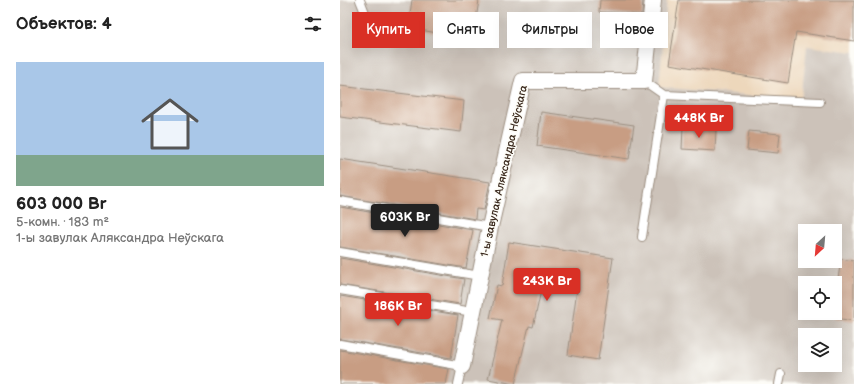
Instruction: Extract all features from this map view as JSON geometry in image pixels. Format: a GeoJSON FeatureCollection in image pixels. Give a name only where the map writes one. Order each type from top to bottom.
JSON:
{"type":"FeatureCollection","features":[{"type":"Feature","properties":{"kind":"street"},"geometry":{"type":"LineString","coordinates":[[644,81],[653,0]]}},
{"type":"Feature","properties":{"kind":"street","name":"1-ы завулак Аляксандра Неўскага"},"geometry":{"type":"LineString","coordinates":[[462,366],[490,227],[523,81],[644,81]]}},
{"type":"Feature","properties":{"kind":"lane"},"geometry":{"type":"LineString","coordinates":[[360,0],[365,12]]}},
{"type":"Feature","properties":{"kind":"lane"},"geometry":{"type":"LineString","coordinates":[[644,81],[664,95],[820,102]]}},
{"type":"Feature","properties":{"kind":"lane"},"geometry":{"type":"LineString","coordinates":[[642,237],[664,95]]}},
{"type":"Feature","properties":{"kind":"lane"},"geometry":{"type":"LineString","coordinates":[[340,201],[490,227]]}},
{"type":"Feature","properties":{"kind":"lane"},"geometry":{"type":"LineString","coordinates":[[340,252],[480,276]]}},
{"type":"Feature","properties":{"kind":"lane"},"geometry":{"type":"LineString","coordinates":[[340,290],[473,312]]}},
{"type":"Feature","properties":{"kind":"lane"},"geometry":{"type":"LineString","coordinates":[[340,344],[462,366],[458,384]]}},
{"type":"Feature","properties":{"kind":"lane"},"geometry":{"type":"LineString","coordinates":[[779,384],[781,374]]}},
{"type":"Feature","properties":{"kind":"shaded area"},"geometry":{"type":"Polygon","coordinates":[[[340,0],[667,0],[666,12],[600,12],[600,48],[663,48],[659,87],[801,100],[807,46],[854,52],[854,384],[340,384],[340,0]]]}},
{"type":"Feature","properties":{"kind":"shaded area"},"geometry":{"type":"Polygon","coordinates":[[[667,0],[854,0],[854,52],[807,47],[801,100],[659,87],[663,48],[668,48],[668,12],[666,12],[667,0]]]}},
{"type":"Feature","properties":{"kind":"building"},"geometry":{"type":"Polygon","coordinates":[[[412,0],[479,0],[477,12],[433,12],[433,32],[425,31],[425,12],[410,12],[412,0]]]}},
{"type":"Feature","properties":{"kind":"building"},"geometry":{"type":"Polygon","coordinates":[[[600,0],[643,0],[642,12],[599,12],[600,0]]]}},
{"type":"Feature","properties":{"kind":"building"},"geometry":{"type":"Polygon","coordinates":[[[679,0],[854,0],[854,41],[796,32],[788,83],[669,64],[679,0]]]}},
{"type":"Feature","properties":{"kind":"building"},"geometry":{"type":"Polygon","coordinates":[[[340,86],[464,101],[461,132],[340,117],[340,86]]]}},
{"type":"Feature","properties":{"kind":"building"},"geometry":{"type":"Polygon","coordinates":[[[541,112],[634,125],[629,159],[537,146],[541,112]]]}},
{"type":"Feature","properties":{"kind":"building"},"geometry":{"type":"Polygon","coordinates":[[[683,127],[716,129],[715,151],[682,149],[683,127]]]}},
{"type":"Feature","properties":{"kind":"building"},"geometry":{"type":"Polygon","coordinates":[[[749,131],[780,134],[778,153],[747,150],[749,131]]]}},
{"type":"Feature","properties":{"kind":"building"},"geometry":{"type":"Polygon","coordinates":[[[340,159],[490,182],[484,210],[476,209],[475,219],[340,196],[340,159]]]}},
{"type":"Feature","properties":{"kind":"building"},"geometry":{"type":"Polygon","coordinates":[[[340,207],[473,230],[466,268],[340,247],[340,207]]]}},
{"type":"Feature","properties":{"kind":"building"},"geometry":{"type":"Polygon","coordinates":[[[509,242],[613,258],[598,360],[568,355],[578,282],[544,277],[533,327],[529,326],[515,384],[488,379],[502,320],[490,318],[497,285],[502,286],[509,242]]]}},
{"type":"Feature","properties":{"kind":"building"},"geometry":{"type":"Polygon","coordinates":[[[340,258],[464,279],[460,304],[340,285],[340,258]]]}},
{"type":"Feature","properties":{"kind":"building"},"geometry":{"type":"Polygon","coordinates":[[[842,259],[854,261],[854,321],[842,319],[842,276],[838,276],[840,268],[842,268],[842,259]]]}},
{"type":"Feature","properties":{"kind":"building"},"geometry":{"type":"Polygon","coordinates":[[[340,296],[458,315],[451,358],[340,339],[340,296]]]}},
{"type":"Feature","properties":{"kind":"building"},"geometry":{"type":"Polygon","coordinates":[[[340,350],[449,369],[446,384],[340,384],[340,350]]]}}]}
